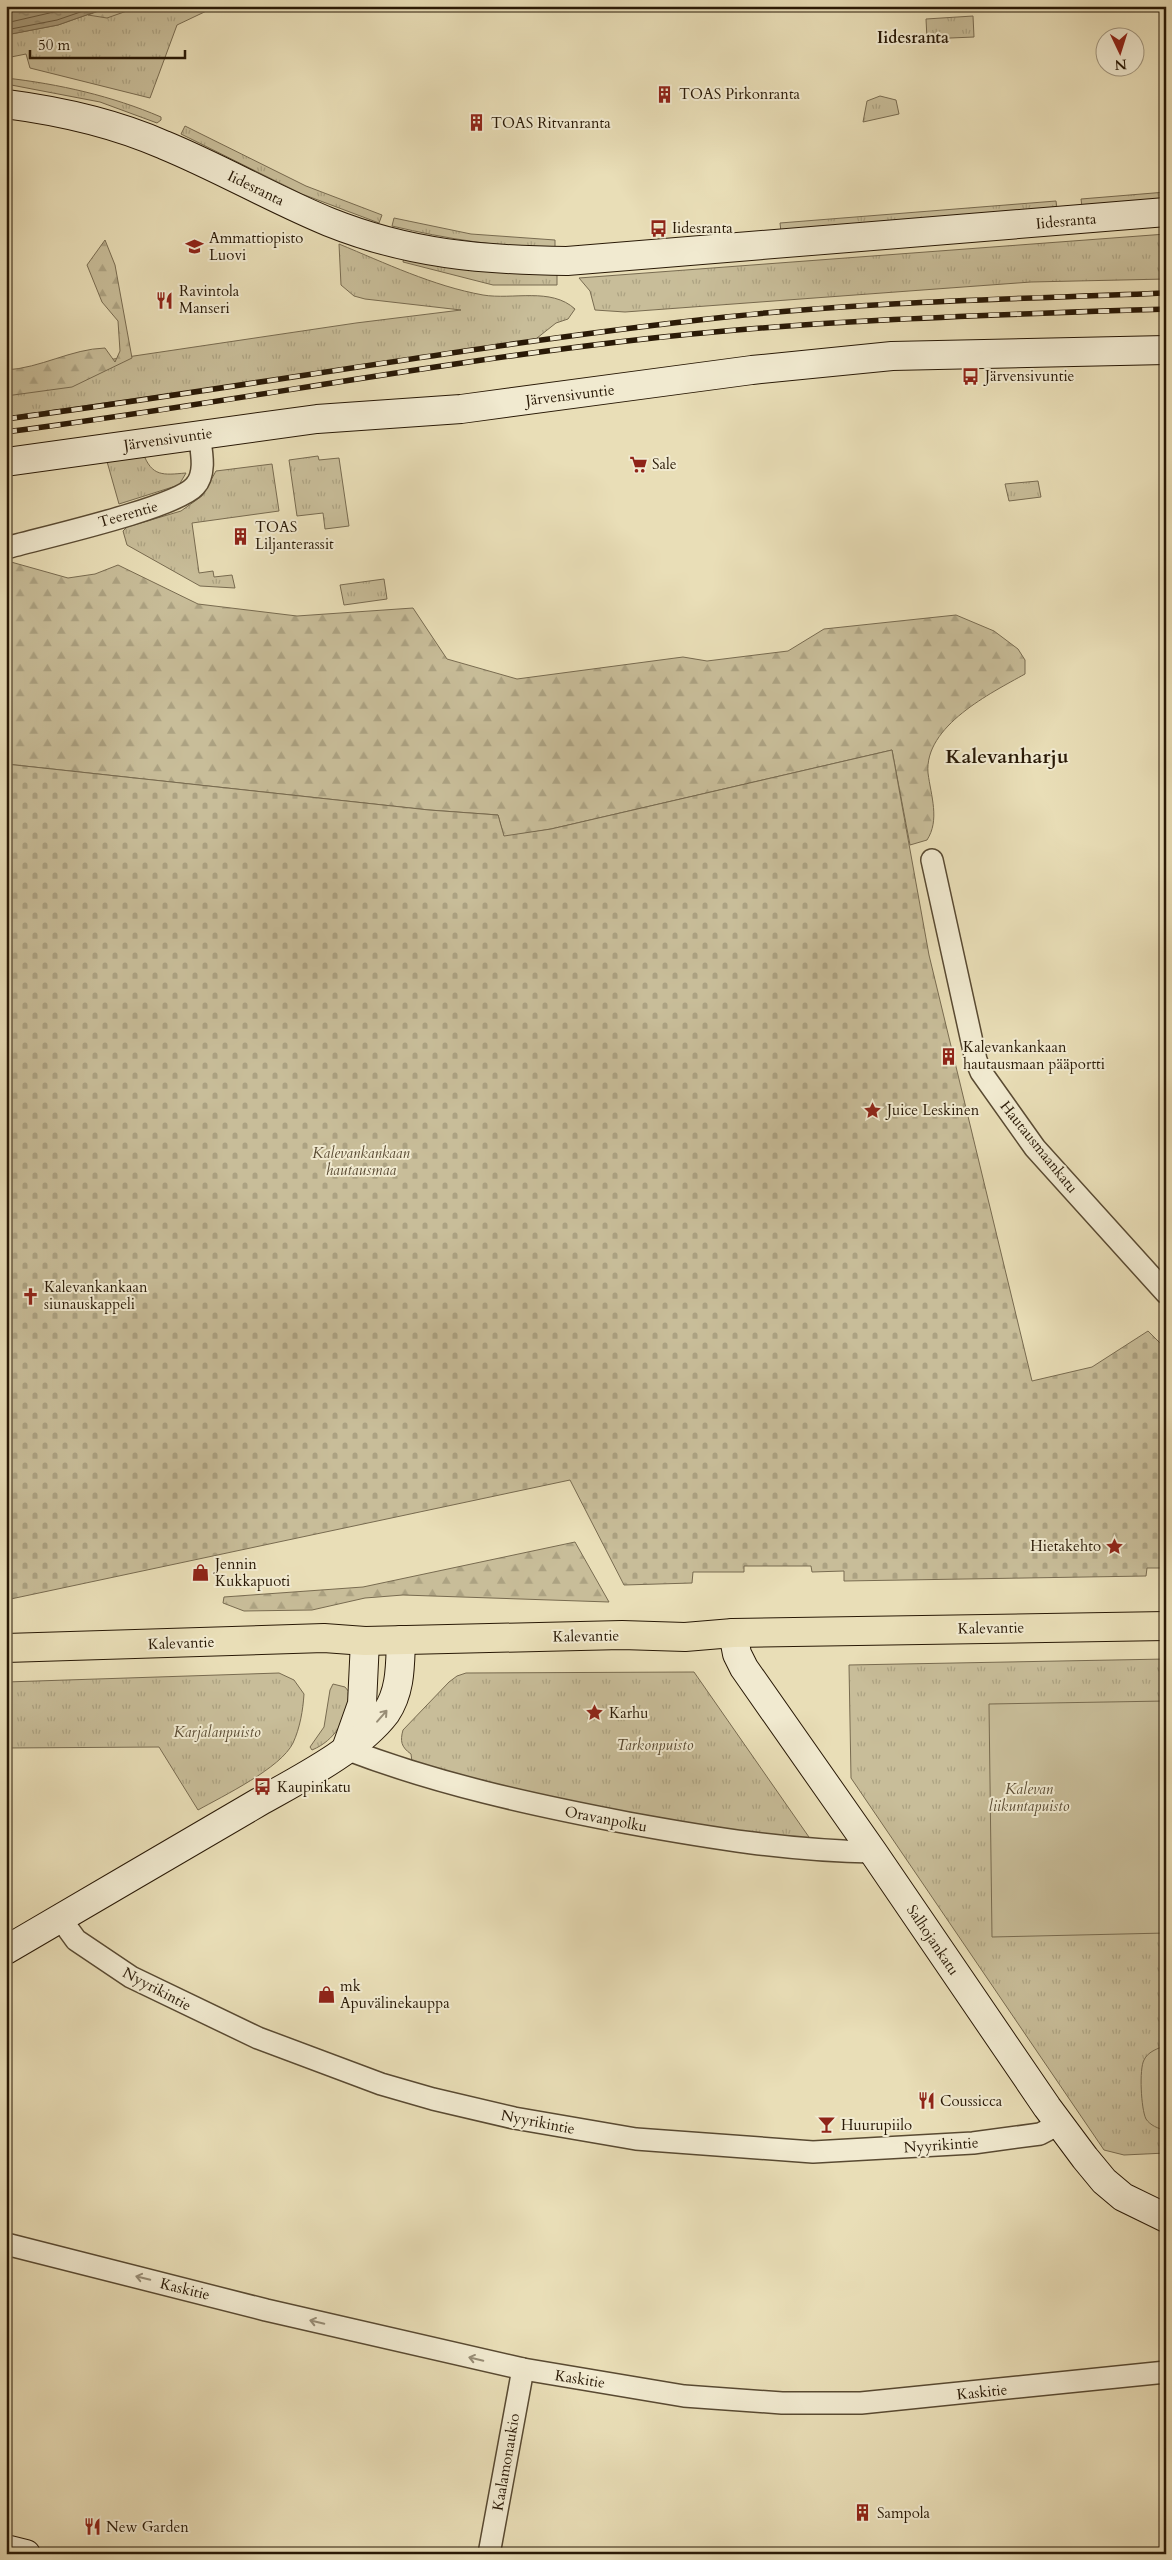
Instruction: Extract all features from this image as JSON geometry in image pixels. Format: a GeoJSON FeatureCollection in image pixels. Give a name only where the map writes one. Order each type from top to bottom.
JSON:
{"type":"FeatureCollection","features":[{"type":"Feature","properties":{"kind":"main road","name":"Kalevantie"},"geometry":{"type":"LineString","coordinates":[[6,1648],[324,1638],[365,1641],[622,1635],[685,1637],[733,1633],[1166,1626]]}},
{"type":"Feature","properties":{"kind":"street","name":"Iidesranta"},"geometry":{"type":"LineString","coordinates":[[6,104],[76,116],[131,132],[164,145],[330,222],[382,240],[460,256],[496,260],[567,262],[1166,212]]}},
{"type":"Feature","properties":{"kind":"street","name":"Järvensivuntie"},"geometry":{"type":"LineString","coordinates":[[6,462],[317,419],[461,409],[630,388],[752,370],[882,357],[1166,350]]}},
{"type":"Feature","properties":{"kind":"street","name":"Teerentie"},"geometry":{"type":"LineString","coordinates":[[6,548],[149,508],[187,494],[195,487],[202,471],[199,434]]}},
{"type":"Feature","properties":{"kind":"street","name":"Hautausmaankatu"},"geometry":{"type":"LineString","coordinates":[[932,860],[976,1060],[981,1072],[1035,1148],[1166,1293]]}},
{"type":"Feature","properties":{"kind":"street","name":"Salhojankatu"},"geometry":{"type":"LineString","coordinates":[[733,1633],[737,1654],[744,1668],[873,1852],[1059,2124],[1096,2172],[1114,2190],[1138,2206],[1166,2218]]}},
{"type":"Feature","properties":{"kind":"street"},"geometry":{"type":"LineString","coordinates":[[6,1950],[273,1794],[346,1748],[385,1713],[396,1696],[400,1673],[401,1640]]}},
{"type":"Feature","properties":{"kind":"street"},"geometry":{"type":"LineString","coordinates":[[346,1748],[362,1704],[365,1641]]}},
{"type":"Feature","properties":{"kind":"street","name":"Oravanpolku"},"geometry":{"type":"LineString","coordinates":[[346,1748],[429,1777],[572,1813],[718,1839],[805,1850],[873,1852]]}},
{"type":"Feature","properties":{"kind":"street","name":"Nyyrikintie"},"geometry":{"type":"LineString","coordinates":[[60,1918],[76,1940],[132,1977],[258,2038],[381,2084],[433,2099],[514,2118],[636,2139],[813,2152],[973,2143],[1040,2134],[1059,2124]]}},
{"type":"Feature","properties":{"kind":"street","name":"Kaskitie"},"geometry":{"type":"LineString","coordinates":[[6,2244],[266,2310],[523,2369],[684,2396],[820,2404],[919,2398],[1163,2372]]}},
{"type":"Feature","properties":{"kind":"street","name":"Kaalamonaukio"},"geometry":{"type":"LineString","coordinates":[[489,2554],[523,2369]]}},
{"type":"Feature","properties":{"kind":"street"},"geometry":{"type":"LineString","coordinates":[[6,2549],[26,2554]]}},
{"type":"Feature","properties":{"kind":"green space"},"geometry":{"type":"Polygon","coordinates":[[[112,6],[217,6],[177,25],[150,98],[30,68],[26,54],[6,58],[6,35],[58,25],[112,6]]]}},
{"type":"Feature","properties":{"kind":"green space"},"geometry":{"type":"Polygon","coordinates":[[[112,6],[141,6],[107,18],[88,15],[112,6]]]}},
{"type":"Feature","properties":{"kind":"green space"},"geometry":{"type":"Polygon","coordinates":[[[973,16],[974,37],[927,39],[926,19],[973,16]]]}},
{"type":"Feature","properties":{"kind":"green space"},"geometry":{"type":"Polygon","coordinates":[[[6,78],[65,87],[104,97],[161,117],[161,120],[157,123],[100,102],[6,84],[6,78]]]}},
{"type":"Feature","properties":{"kind":"green space"},"geometry":{"type":"Polygon","coordinates":[[[880,96],[896,100],[899,114],[863,122],[867,101],[880,96]]]}},
{"type":"Feature","properties":{"kind":"green space"},"geometry":{"type":"Polygon","coordinates":[[[185,126],[306,186],[382,215],[379,223],[302,194],[181,134],[185,126]]]}},
{"type":"Feature","properties":{"kind":"green space"},"geometry":{"type":"Polygon","coordinates":[[[1166,192],[1166,200],[1082,207],[1081,199],[1166,192]]]}},
{"type":"Feature","properties":{"kind":"green space"},"geometry":{"type":"Polygon","coordinates":[[[1056,201],[1057,209],[781,232],[780,223],[1056,201]]]}},
{"type":"Feature","properties":{"kind":"green space"},"geometry":{"type":"Polygon","coordinates":[[[394,218],[471,234],[555,240],[555,248],[493,244],[433,235],[392,226],[394,218]]]}},
{"type":"Feature","properties":{"kind":"green space"},"geometry":{"type":"Polygon","coordinates":[[[1166,234],[1166,279],[1031,282],[625,312],[595,310],[590,291],[579,278],[1166,234]]]}},
{"type":"Feature","properties":{"kind":"green space"},"geometry":{"type":"Polygon","coordinates":[[[105,240],[115,265],[132,358],[72,387],[6,396],[6,370],[19,369],[92,349],[105,348],[115,362],[120,351],[118,321],[102,302],[87,265],[105,240]]]}},
{"type":"Feature","properties":{"kind":"green space"},"geometry":{"type":"Polygon","coordinates":[[[339,244],[409,273],[464,291],[495,296],[543,296],[565,302],[575,309],[568,319],[556,323],[532,342],[6,417],[6,375],[356,323],[461,310],[365,299],[354,296],[341,285],[339,244]]]}},
{"type":"Feature","properties":{"kind":"green space"},"geometry":{"type":"Polygon","coordinates":[[[404,257],[494,272],[557,273],[557,285],[493,285],[403,262],[404,257]]]}},
{"type":"Feature","properties":{"kind":"green space"},"geometry":{"type":"Polygon","coordinates":[[[143,453],[150,467],[159,473],[186,473],[179,485],[119,504],[106,458],[143,453]]]}},
{"type":"Feature","properties":{"kind":"green space"},"geometry":{"type":"Polygon","coordinates":[[[318,456],[319,460],[339,458],[349,526],[325,529],[323,513],[297,516],[289,460],[318,456]]]}},
{"type":"Feature","properties":{"kind":"green space"},"geometry":{"type":"Polygon","coordinates":[[[272,464],[279,511],[192,523],[199,573],[213,571],[214,577],[232,575],[235,588],[200,586],[127,545],[123,531],[127,527],[181,511],[202,496],[216,471],[272,464]]]}},
{"type":"Feature","properties":{"kind":"green space"},"geometry":{"type":"Polygon","coordinates":[[[1038,481],[1041,497],[1009,501],[1005,484],[1038,481]]]}},
{"type":"Feature","properties":{"kind":"green space"},"geometry":{"type":"Polygon","coordinates":[[[11,562],[68,578],[95,574],[118,565],[198,604],[297,616],[413,608],[447,659],[517,679],[683,657],[707,661],[788,651],[824,629],[956,615],[994,631],[1018,649],[1025,660],[1025,674],[978,701],[962,713],[937,740],[930,756],[928,773],[934,816],[931,832],[927,840],[910,845],[892,750],[551,829],[504,837],[498,815],[429,810],[6,764],[6,563],[11,562]]]}},
{"type":"Feature","properties":{"kind":"green space"},"geometry":{"type":"Polygon","coordinates":[[[384,579],[387,599],[344,605],[340,585],[384,579]]]}},
{"type":"Feature","properties":{"kind":"green space","name":"Kalevankankaan hautausmaa"},"geometry":{"type":"Polygon","coordinates":[[[892,750],[929,955],[1032,1381],[1092,1367],[1148,1331],[1166,1349],[1166,1568],[1147,1568],[1146,1576],[844,1581],[844,1571],[812,1572],[811,1566],[744,1566],[744,1572],[693,1572],[692,1583],[624,1585],[570,1480],[6,1600],[6,764],[429,810],[498,815],[504,836],[551,829],[892,750]]]}},
{"type":"Feature","properties":{"kind":"green space"},"geometry":{"type":"Polygon","coordinates":[[[575,1542],[609,1602],[403,1595],[365,1598],[312,1610],[244,1611],[223,1603],[224,1597],[363,1587],[575,1542]]]}},
{"type":"Feature","properties":{"kind":"green space","name":"Kalevan liikuntapuisto"},"geometry":{"type":"Polygon","coordinates":[[[1166,1659],[1166,2153],[1124,2155],[1104,2150],[851,1778],[849,1665],[1166,1659]]]}},
{"type":"Feature","properties":{"kind":"green space","name":"Tarkonpuisto"},"geometry":{"type":"Polygon","coordinates":[[[694,1672],[811,1840],[697,1826],[568,1804],[412,1762],[411,1754],[402,1743],[403,1730],[449,1682],[457,1676],[466,1673],[694,1672]]]}},
{"type":"Feature","properties":{"kind":"green space","name":"Karjalanpuisto"},"geometry":{"type":"Polygon","coordinates":[[[279,1673],[294,1680],[304,1694],[301,1719],[293,1743],[277,1762],[250,1781],[198,1810],[159,1747],[6,1748],[6,1682],[279,1673]]]}},
{"type":"Feature","properties":{"kind":"green space"},"geometry":{"type":"Polygon","coordinates":[[[333,1684],[345,1687],[354,1698],[343,1721],[333,1735],[312,1750],[310,1747],[324,1727],[330,1690],[333,1684]]]}},
{"type":"Feature","properties":{"kind":"green space"},"geometry":{"type":"Polygon","coordinates":[[[1166,1701],[1166,1933],[992,1937],[989,1704],[1166,1701]]]}},
{"type":"Feature","properties":{"kind":"green space"},"geometry":{"type":"Polygon","coordinates":[[[1159,2048],[1166,2048],[1166,2130],[1154,2126],[1146,2119],[1142,2098],[1142,2065],[1150,2053],[1159,2048]]]}},
{"type":"Feature","properties":{"kind":"water"},"geometry":{"type":"Polygon","coordinates":[[[6,6],[112,6],[58,25],[6,35],[6,6]]]}},
{"type":"Feature","properties":{"kind":"railway"},"geometry":{"type":"LineString","coordinates":[[6,419],[546,339],[726,317],[836,307],[1166,293]]}},
{"type":"Feature","properties":{"kind":"railway"},"geometry":{"type":"LineString","coordinates":[[6,432],[472,362],[627,341],[761,328],[896,319],[1166,309]]}},
{"type":"Feature","properties":{"kind":"place","name":"TOAS Pirkonranta"},"geometry":{"type":"Point","coordinates":[665,94]}},
{"type":"Feature","properties":{"kind":"place","name":"TOAS Ritvanranta"},"geometry":{"type":"Point","coordinates":[477,123]}},
{"type":"Feature","properties":{"kind":"place","name":"Iidesranta"},"geometry":{"type":"Point","coordinates":[658,228]}},
{"type":"Feature","properties":{"kind":"place","name":"Ammattiopisto Luovi"},"geometry":{"type":"Point","coordinates":[195,247]}},
{"type":"Feature","properties":{"kind":"place","name":"Ravintola Manseri"},"geometry":{"type":"Point","coordinates":[165,300]}},
{"type":"Feature","properties":{"kind":"place","name":"Järvensivuntie"},"geometry":{"type":"Point","coordinates":[971,376]}},
{"type":"Feature","properties":{"kind":"place","name":"Sale"},"geometry":{"type":"Point","coordinates":[638,464]}},
{"type":"Feature","properties":{"kind":"place","name":"TOAS Liljanterassit"},"geometry":{"type":"Point","coordinates":[241,536]}},
{"type":"Feature","properties":{"kind":"place","name":"Kalevankankaan hautausmaan pääportti"},"geometry":{"type":"Point","coordinates":[949,1056]}},
{"type":"Feature","properties":{"kind":"place","name":"Juice Leskinen"},"geometry":{"type":"Point","coordinates":[873,1110]}},
{"type":"Feature","properties":{"kind":"place","name":"Kalevankankaan siunauskappeli"},"geometry":{"type":"Point","coordinates":[30,1296]}},
{"type":"Feature","properties":{"kind":"place","name":"Hietakehto"},"geometry":{"type":"Point","coordinates":[1115,1546]}},
{"type":"Feature","properties":{"kind":"place","name":"Jennin Kukkapuoti"},"geometry":{"type":"Point","coordinates":[201,1573]}},
{"type":"Feature","properties":{"kind":"place","name":"Karhu"},"geometry":{"type":"Point","coordinates":[595,1713]}},
{"type":"Feature","properties":{"kind":"place","name":"Kaupinkatu"},"geometry":{"type":"Point","coordinates":[263,1787]}},
{"type":"Feature","properties":{"kind":"place","name":"mk Apuvälinekauppa"},"geometry":{"type":"Point","coordinates":[326,1995]}},
{"type":"Feature","properties":{"kind":"place","name":"Coussicca"},"geometry":{"type":"Point","coordinates":[926,2101]}},
{"type":"Feature","properties":{"kind":"place","name":"Huurupiilo"},"geometry":{"type":"Point","coordinates":[827,2125]}},
{"type":"Feature","properties":{"kind":"place","name":"Sampola"},"geometry":{"type":"Point","coordinates":[863,2513]}},
{"type":"Feature","properties":{"kind":"place","name":"New Garden"},"geometry":{"type":"Point","coordinates":[92,2527]}},
{"type":"Feature","properties":{"kind":"district","name":"Iidesranta"},"geometry":{"type":"Point","coordinates":[913,37]}},
{"type":"Feature","properties":{"kind":"district","name":"Kalevanharju"},"geometry":{"type":"Point","coordinates":[1007,756]}}]}
